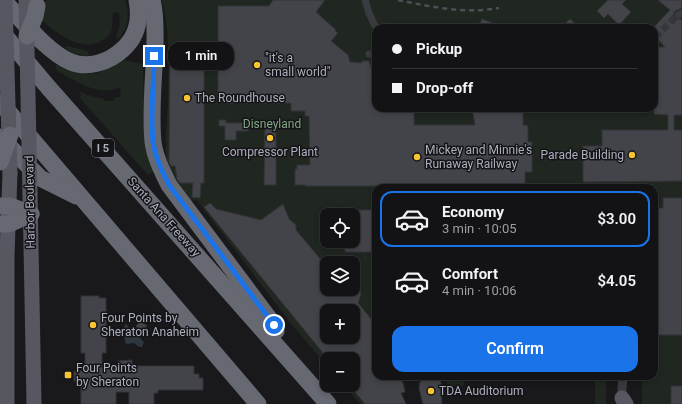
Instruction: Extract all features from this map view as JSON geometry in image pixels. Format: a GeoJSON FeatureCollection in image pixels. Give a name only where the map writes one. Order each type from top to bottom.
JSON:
{"type":"FeatureCollection","features":[{"type":"Feature","properties":{"kind":"highway"},"geometry":{"type":"LineString","coordinates":[[4,0],[43,43],[70,62],[84,65],[107,61],[117,56],[126,47],[137,30],[139,19],[137,0]]}},
{"type":"Feature","properties":{"kind":"highway"},"geometry":{"type":"LineString","coordinates":[[152,0],[155,25],[153,142],[158,161],[169,185],[274,325],[287,358]]}},
{"type":"Feature","properties":{"kind":"highway"},"geometry":{"type":"LineString","coordinates":[[27,36],[35,16],[34,2]]}},
{"type":"Feature","properties":{"kind":"highway","name":"Santa Ana Freeway"},"geometry":{"type":"LineString","coordinates":[[0,30],[48,87],[328,404]]}},
{"type":"Feature","properties":{"kind":"highway"},"geometry":{"type":"LineString","coordinates":[[0,102],[258,404]]}},
{"type":"Feature","properties":{"kind":"highway"},"geometry":{"type":"LineString","coordinates":[[5,136],[5,167]]}},
{"type":"Feature","properties":{"kind":"highway"},"geometry":{"type":"LineString","coordinates":[[5,136],[40,178],[83,200]]}},
{"type":"Feature","properties":{"kind":"highway"},"geometry":{"type":"LineString","coordinates":[[5,206],[31,214]]}},
{"type":"Feature","properties":{"kind":"highway"},"geometry":{"type":"LineString","coordinates":[[4,224],[31,214]]}},
{"type":"Feature","properties":{"kind":"main road"},"geometry":{"type":"LineString","coordinates":[[4,0],[5,136]]}},
{"type":"Feature","properties":{"kind":"main road","name":"Harbor Boulevard"},"geometry":{"type":"LineString","coordinates":[[27,36],[34,404]]}},
{"type":"Feature","properties":{"kind":"main road","name":"Harbor Boulevard"},"geometry":{"type":"LineString","coordinates":[[5,167],[4,224],[7,255],[7,404]]}},
{"type":"Feature","properties":{"kind":"street"},"geometry":{"type":"LineString","coordinates":[[365,0],[374,24]]}},
{"type":"Feature","properties":{"kind":"street"},"geometry":{"type":"LineString","coordinates":[[622,380],[623,402]]}},
{"type":"Feature","properties":{"kind":"green space"},"geometry":{"type":"Polygon","coordinates":[[[47,0],[125,0],[128,10],[128,21],[122,35],[118,39],[116,38],[120,25],[119,13],[113,12],[112,29],[107,37],[100,42],[92,44],[76,42],[61,35],[41,20],[47,0]]]}},
{"type":"Feature","properties":{"kind":"green space","name":"Disneyland"},"geometry":{"type":"Polygon","coordinates":[[[162,0],[682,0],[682,404],[642,404],[642,380],[658,380],[658,184],[372,184],[372,380],[391,380],[403,383],[405,392],[401,393],[406,404],[360,404],[350,392],[360,392],[360,352],[320,352],[320,358],[292,325],[202,207],[196,200],[190,201],[171,171],[166,152],[169,62],[168,37],[162,0]]]}},
{"type":"Feature","properties":{"kind":"green space"},"geometry":{"type":"Polygon","coordinates":[[[66,46],[88,51],[89,56],[73,53],[65,48],[66,46]]]}},
{"type":"Feature","properties":{"kind":"green space"},"geometry":{"type":"Polygon","coordinates":[[[124,60],[143,64],[144,120],[155,170],[148,175],[80,98],[81,95],[79,91],[87,95],[104,99],[104,101],[114,101],[115,97],[121,97],[120,87],[104,91],[88,87],[57,71],[55,66],[60,63],[78,72],[93,74],[107,69],[124,60]]]}},
{"type":"Feature","properties":{"kind":"green space"},"geometry":{"type":"Polygon","coordinates":[[[446,380],[463,380],[464,386],[447,386],[446,380]]]}},
{"type":"Feature","properties":{"kind":"green space"},"geometry":{"type":"Polygon","coordinates":[[[595,380],[606,380],[606,404],[595,404],[595,380]]]}},
{"type":"Feature","properties":{"kind":"shaded area"},"geometry":{"type":"Polygon","coordinates":[[[126,324],[132,331],[133,335],[137,335],[144,342],[142,347],[139,347],[134,343],[127,344],[125,342],[124,327],[126,324]]]}},
{"type":"Feature","properties":{"kind":"building"},"geometry":{"type":"Polygon","coordinates":[[[273,0],[325,0],[316,12],[338,33],[331,41],[348,55],[350,62],[362,63],[362,61],[369,61],[372,70],[372,112],[414,112],[414,125],[475,125],[473,112],[523,112],[523,125],[528,126],[528,142],[532,142],[532,172],[525,172],[525,184],[372,184],[372,186],[295,185],[295,169],[297,169],[297,165],[310,165],[309,116],[305,116],[305,111],[291,111],[291,103],[223,103],[223,95],[218,95],[218,6],[269,6],[273,0]]]}},
{"type":"Feature","properties":{"kind":"building"},"geometry":{"type":"Polygon","coordinates":[[[608,0],[626,0],[622,4],[631,12],[620,24],[618,24],[608,14],[604,18],[597,11],[608,0]]]}},
{"type":"Feature","properties":{"kind":"building","name":"Parade Building"},"geometry":{"type":"Polygon","coordinates":[[[658,0],[682,0],[682,8],[675,11],[673,15],[675,19],[681,19],[682,21],[682,115],[674,115],[674,130],[682,130],[682,181],[583,182],[583,146],[602,146],[602,130],[668,130],[668,115],[654,114],[654,112],[658,112],[658,47],[665,47],[658,39],[657,24],[670,10],[658,0]]]}},
{"type":"Feature","properties":{"kind":"building"},"geometry":{"type":"Polygon","coordinates":[[[482,19],[495,24],[480,24],[482,19]]]}},
{"type":"Feature","properties":{"kind":"building"},"geometry":{"type":"Polygon","coordinates":[[[570,19],[576,24],[565,24],[570,19]]]}},
{"type":"Feature","properties":{"kind":"building","name":"The Roundhouse"},"geometry":{"type":"Polygon","coordinates":[[[170,55],[204,55],[204,183],[201,183],[200,198],[192,197],[193,183],[180,183],[177,179],[175,166],[171,166],[169,162],[170,55]]]}},
{"type":"Feature","properties":{"kind":"building"},"geometry":{"type":"Polygon","coordinates":[[[219,120],[226,120],[226,123],[248,123],[248,131],[236,131],[236,140],[225,140],[225,126],[219,126],[219,120]]]}},
{"type":"Feature","properties":{"kind":"building"},"geometry":{"type":"Polygon","coordinates":[[[265,126],[276,126],[276,185],[264,185],[265,126]]]}},
{"type":"Feature","properties":{"kind":"building"},"geometry":{"type":"Polygon","coordinates":[[[663,198],[682,198],[682,335],[658,335],[658,208],[663,208],[663,198]]]}},
{"type":"Feature","properties":{"kind":"building"},"geometry":{"type":"Polygon","coordinates":[[[210,203],[216,209],[261,220],[283,204],[289,219],[296,225],[296,230],[320,259],[320,296],[360,296],[360,286],[361,294],[359,304],[320,304],[320,344],[360,344],[360,305],[372,320],[372,380],[401,380],[405,392],[401,393],[406,404],[365,404],[355,392],[360,392],[360,352],[322,352],[204,207],[210,203]]]}},
{"type":"Feature","properties":{"kind":"building"},"geometry":{"type":"Polygon","coordinates":[[[360,210],[372,210],[372,252],[345,252],[345,248],[360,248],[360,210]]]}},
{"type":"Feature","properties":{"kind":"building","name":"Four Points by Sheraton Anaheim"},"geometry":{"type":"Polygon","coordinates":[[[81,296],[99,296],[99,298],[106,298],[106,353],[102,353],[102,368],[118,368],[118,361],[132,360],[132,366],[194,366],[194,374],[199,374],[199,378],[203,378],[203,390],[158,390],[158,393],[154,393],[154,404],[129,404],[129,392],[116,392],[116,404],[81,404],[81,381],[74,381],[74,371],[85,371],[85,353],[81,353],[81,296]]]}},
{"type":"Feature","properties":{"kind":"building"},"geometry":{"type":"Polygon","coordinates":[[[141,321],[147,326],[142,332],[136,326],[141,321]]]}},
{"type":"Feature","properties":{"kind":"building","name":"TDA Auditorium"},"geometry":{"type":"Polygon","coordinates":[[[422,380],[440,380],[444,389],[441,393],[442,404],[423,404],[419,388],[420,382],[422,380]]]}},
{"type":"Feature","properties":{"kind":"building"},"geometry":{"type":"Polygon","coordinates":[[[671,386],[682,386],[682,404],[671,404],[671,386]]]}},
{"type":"Feature","properties":{"kind":"tunnel"},"geometry":{"type":"LineString","coordinates":[[658,34],[678,15]]}},
{"type":"Feature","properties":{"kind":"railway"},"geometry":{"type":"LineString","coordinates":[[398,0],[448,9],[486,10],[499,8]]}},
{"type":"Feature","properties":{"kind":"place","name":"\"it's a small world\""},"geometry":{"type":"Point","coordinates":[257,65]}},
{"type":"Feature","properties":{"kind":"place","name":"The Roundhouse"},"geometry":{"type":"Point","coordinates":[187,98]}},
{"type":"Feature","properties":{"kind":"place","name":"Compressor Plant"},"geometry":{"type":"Point","coordinates":[270,138]}},
{"type":"Feature","properties":{"kind":"place","name":"Parade Building"},"geometry":{"type":"Point","coordinates":[632,155]}},
{"type":"Feature","properties":{"kind":"place","name":"Mickey and Minnie's Runaway Railway"},"geometry":{"type":"Point","coordinates":[417,157]}},
{"type":"Feature","properties":{"kind":"place","name":"Four Points by Sheraton Anaheim"},"geometry":{"type":"Point","coordinates":[93,325]}},
{"type":"Feature","properties":{"kind":"place","name":"Four Points by Sheraton"},"geometry":{"type":"Point","coordinates":[68,375]}},
{"type":"Feature","properties":{"kind":"place","name":"TDA Auditorium"},"geometry":{"type":"Point","coordinates":[431,391]}},
{"type":"Feature","properties":{"kind":"route"},"geometry":{"type":"LineString","coordinates":[[154,56],[153,142],[158,161],[169,185],[274,325]]}}]}
